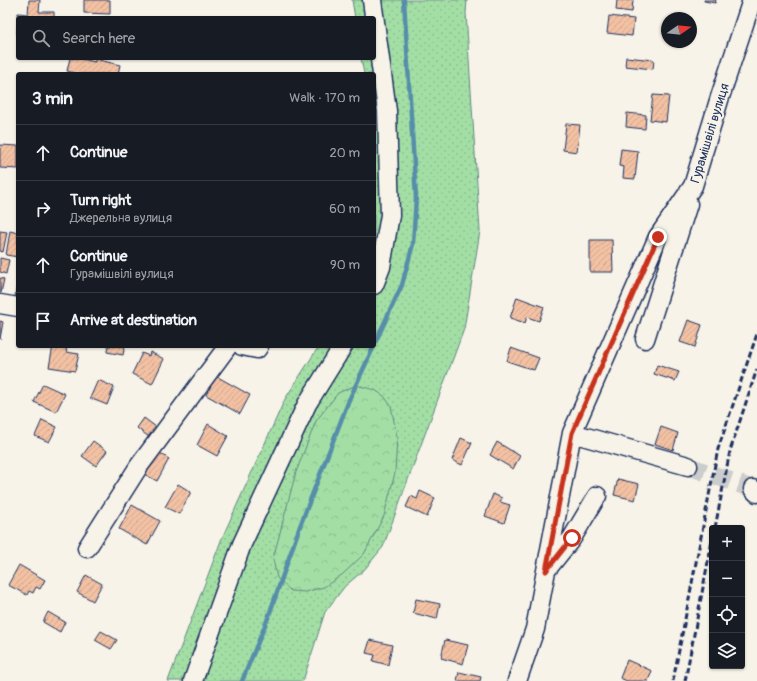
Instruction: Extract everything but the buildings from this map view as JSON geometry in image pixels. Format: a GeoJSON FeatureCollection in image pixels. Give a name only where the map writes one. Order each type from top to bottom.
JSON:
{"type":"FeatureCollection","features":[{"type":"Feature","properties":{"kind":"street"},"geometry":{"type":"LineString","coordinates":[[372,0],[374,16]]}},
{"type":"Feature","properties":{"kind":"street","name":"Гурамішвілі вулиця"},"geometry":{"type":"LineString","coordinates":[[517,681],[535,629],[572,433],[658,237],[694,186],[720,97],[752,0]]}},
{"type":"Feature","properties":{"kind":"street"},"geometry":{"type":"LineString","coordinates":[[376,29],[387,110],[390,215],[381,267],[376,280]]}},
{"type":"Feature","properties":{"kind":"street"},"geometry":{"type":"LineString","coordinates":[[645,339],[694,186]]}},
{"type":"Feature","properties":{"kind":"street"},"geometry":{"type":"LineString","coordinates":[[0,304],[16,307]]}},
{"type":"Feature","properties":{"kind":"street"},"geometry":{"type":"LineString","coordinates":[[87,548],[139,466],[227,348]]}},
{"type":"Feature","properties":{"kind":"street"},"geometry":{"type":"LineString","coordinates":[[193,681],[242,544],[307,404],[342,348]]}},
{"type":"Feature","properties":{"kind":"street"},"geometry":{"type":"LineString","coordinates":[[572,433],[688,466]]}},
{"type":"Feature","properties":{"kind":"street"},"geometry":{"type":"LineString","coordinates":[[546,571],[572,538],[597,496]]}},
{"type":"Feature","properties":{"kind":"green space"},"geometry":{"type":"Polygon","coordinates":[[[352,0],[467,0],[466,13],[480,231],[464,329],[383,547],[364,570],[345,586],[325,612],[303,681],[168,681],[222,538],[285,399],[318,348],[376,348],[376,72],[364,72],[361,60],[376,60],[376,16],[355,16],[352,0]]]}},
{"type":"Feature","properties":{"kind":"green space"},"geometry":{"type":"Polygon","coordinates":[[[356,385],[375,390],[384,396],[391,406],[397,437],[395,473],[384,516],[364,554],[343,574],[324,587],[305,592],[291,591],[277,578],[273,559],[296,472],[316,421],[338,393],[356,385]]]}},
{"type":"Feature","properties":{"kind":"waterway"},"geometry":{"type":"LineString","coordinates":[[376,341],[402,285],[413,244],[416,198],[404,0]]}},
{"type":"Feature","properties":{"kind":"waterway"},"geometry":{"type":"LineString","coordinates":[[242,681],[268,618],[300,526],[349,400],[373,348]]}},
{"type":"Feature","properties":{"kind":"tunnel"},"geometry":{"type":"LineString","coordinates":[[688,466],[753,489]]}},
{"type":"Feature","properties":{"kind":"railway"},"geometry":{"type":"LineString","coordinates":[[673,681],[718,449],[757,334]]}},
{"type":"Feature","properties":{"kind":"railway"},"geometry":{"type":"LineString","coordinates":[[716,525],[730,451],[757,369]]}},
{"type":"Feature","properties":{"kind":"railway"},"geometry":{"type":"LineString","coordinates":[[685,681],[709,557]]}},
{"type":"Feature","properties":{"kind":"route"},"geometry":{"type":"LineString","coordinates":[[572,538],[546,571],[572,433],[658,237]]}}]}
